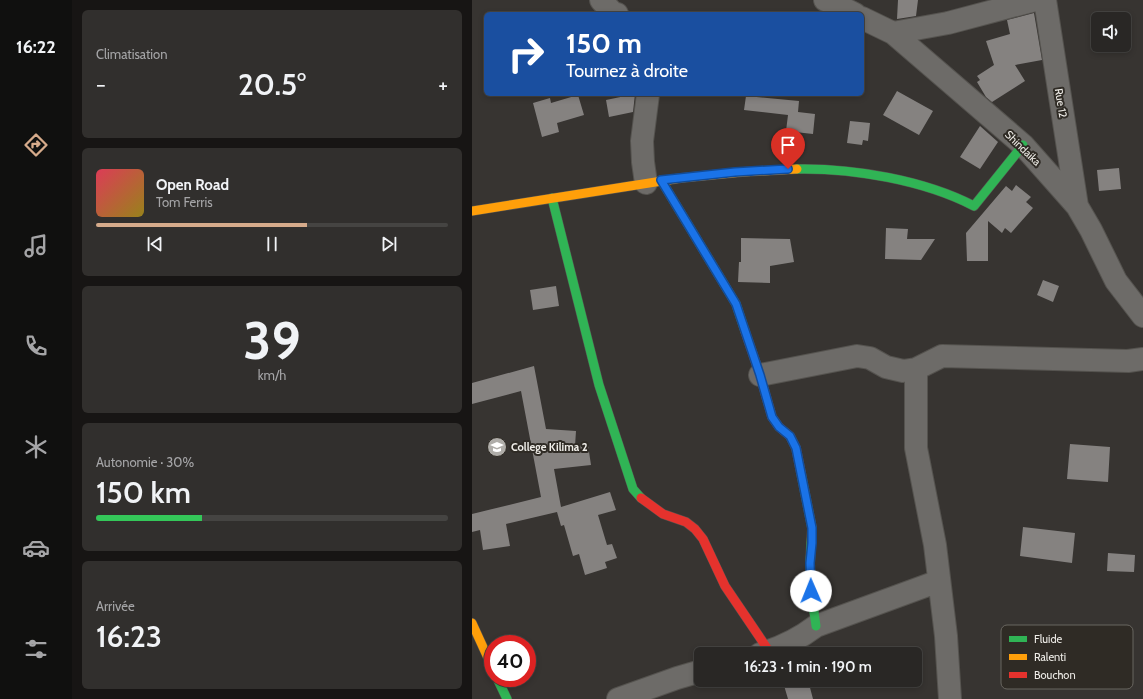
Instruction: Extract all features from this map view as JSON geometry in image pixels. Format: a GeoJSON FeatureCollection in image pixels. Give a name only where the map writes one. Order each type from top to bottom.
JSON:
{"type":"FeatureCollection","features":[{"type":"Feature","properties":{"kind":"street"},"geometry":{"type":"LineString","coordinates":[[601,0],[612,12]]}},
{"type":"Feature","properties":{"kind":"street"},"geometry":{"type":"LineString","coordinates":[[825,0],[851,12]]}},
{"type":"Feature","properties":{"kind":"street"},"geometry":{"type":"LineString","coordinates":[[893,33],[948,23],[1035,0]]}},
{"type":"Feature","properties":{"kind":"street","name":"Rue 12"},"geometry":{"type":"LineString","coordinates":[[1045,0],[1077,206]]}},
{"type":"Feature","properties":{"kind":"street","name":"Shindaika"},"geometry":{"type":"LineString","coordinates":[[864,19],[893,33],[1023,145],[1077,206],[1091,230],[1116,281],[1143,316]]}},
{"type":"Feature","properties":{"kind":"street"},"geometry":{"type":"LineString","coordinates":[[648,96],[642,141],[643,162],[654,181],[736,304],[760,375],[772,417],[779,427],[790,436],[796,448],[812,528],[810,563],[811,591],[816,626]]}},
{"type":"Feature","properties":{"kind":"street"},"geometry":{"type":"LineString","coordinates":[[472,211],[654,181],[735,172],[808,169],[839,170],[870,174],[936,190],[974,206],[1023,145]]}},
{"type":"Feature","properties":{"kind":"street"},"geometry":{"type":"LineString","coordinates":[[552,198],[599,385],[633,489],[643,500],[663,514],[686,522],[696,529],[703,539],[725,586],[761,647]]}},
{"type":"Feature","properties":{"kind":"street"},"geometry":{"type":"LineString","coordinates":[[760,375],[857,356],[870,358],[886,367],[903,371],[916,369],[942,356],[1128,361],[1143,359]]}},
{"type":"Feature","properties":{"kind":"street"},"geometry":{"type":"LineString","coordinates":[[916,369],[916,448],[935,545],[946,636],[950,699]]}},
{"type":"Feature","properties":{"kind":"street"},"geometry":{"type":"LineString","coordinates":[[780,647],[804,635],[816,626],[939,581]]}},
{"type":"Feature","properties":{"kind":"street"},"geometry":{"type":"LineString","coordinates":[[472,623],[484,649]]}},
{"type":"Feature","properties":{"kind":"street"},"geometry":{"type":"LineString","coordinates":[[618,699],[694,673]]}},
{"type":"Feature","properties":{"kind":"street"},"geometry":{"type":"LineString","coordinates":[[501,687],[507,699]]}},
{"type":"Feature","properties":{"kind":"building"},"geometry":{"type":"Polygon","coordinates":[[[898,0],[918,0],[916,16],[897,19],[898,0]]]}},
{"type":"Feature","properties":{"kind":"building"},"geometry":{"type":"Polygon","coordinates":[[[1034,13],[1042,60],[1015,65],[1025,81],[992,102],[986,97],[977,82],[980,80],[977,76],[994,65],[986,41],[1010,34],[1007,20],[1034,13]]]}},
{"type":"Feature","properties":{"kind":"building"},"geometry":{"type":"Polygon","coordinates":[[[897,91],[933,111],[919,135],[883,115],[897,91]]]}},
{"type":"Feature","properties":{"kind":"building"},"geometry":{"type":"Polygon","coordinates":[[[578,96],[584,115],[557,123],[559,132],[542,137],[533,103],[550,98],[551,103],[578,96]]]}},
{"type":"Feature","properties":{"kind":"building"},"geometry":{"type":"Polygon","coordinates":[[[625,96],[635,96],[633,112],[609,117],[606,100],[625,96]]]}},
{"type":"Feature","properties":{"kind":"building"},"geometry":{"type":"Polygon","coordinates":[[[746,96],[799,101],[798,112],[815,114],[813,134],[786,131],[788,115],[744,110],[746,96]]]}},
{"type":"Feature","properties":{"kind":"building"},"geometry":{"type":"Polygon","coordinates":[[[850,121],[870,123],[868,141],[863,140],[862,145],[847,143],[850,121]]]}},
{"type":"Feature","properties":{"kind":"building"},"geometry":{"type":"Polygon","coordinates":[[[980,126],[998,142],[980,169],[960,157],[980,126]]]}},
{"type":"Feature","properties":{"kind":"building"},"geometry":{"type":"Polygon","coordinates":[[[1119,168],[1121,189],[1099,191],[1097,170],[1119,168]]]}},
{"type":"Feature","properties":{"kind":"building"},"geometry":{"type":"Polygon","coordinates":[[[1016,185],[1031,197],[1026,202],[1033,208],[1011,233],[1005,228],[1002,233],[988,221],[988,261],[967,261],[966,233],[1006,186],[1012,191],[1016,185]]]}},
{"type":"Feature","properties":{"kind":"building"},"geometry":{"type":"Polygon","coordinates":[[[886,228],[908,229],[907,239],[935,239],[921,260],[885,259],[886,228]]]}},
{"type":"Feature","properties":{"kind":"building"},"geometry":{"type":"Polygon","coordinates":[[[741,238],[790,239],[794,262],[770,266],[770,283],[738,282],[739,262],[741,262],[741,238]]]}},
{"type":"Feature","properties":{"kind":"building"},"geometry":{"type":"Polygon","coordinates":[[[1043,280],[1059,286],[1053,302],[1037,295],[1043,280]]]}},
{"type":"Feature","properties":{"kind":"building"},"geometry":{"type":"Polygon","coordinates":[[[556,286],[559,306],[533,310],[530,290],[556,286]]]}},
{"type":"Feature","properties":{"kind":"building"},"geometry":{"type":"Polygon","coordinates":[[[534,366],[546,429],[576,431],[575,446],[588,445],[591,465],[554,469],[561,507],[610,492],[616,510],[598,515],[607,545],[612,544],[617,558],[605,562],[607,568],[585,575],[579,554],[573,556],[564,525],[561,526],[557,512],[506,524],[510,546],[483,550],[480,530],[472,532],[472,514],[541,497],[521,391],[472,404],[472,383],[534,366]]]}},
{"type":"Feature","properties":{"kind":"building"},"geometry":{"type":"Polygon","coordinates":[[[1070,444],[1110,447],[1108,482],[1067,479],[1070,444]]]}},
{"type":"Feature","properties":{"kind":"building"},"geometry":{"type":"Polygon","coordinates":[[[1023,527],[1075,533],[1072,563],[1020,556],[1023,527]]]}},
{"type":"Feature","properties":{"kind":"building"},"geometry":{"type":"Polygon","coordinates":[[[1108,553],[1135,555],[1134,572],[1107,571],[1108,553]]]}},
{"type":"Feature","properties":{"kind":"building"},"geometry":{"type":"Polygon","coordinates":[[[784,687],[810,687],[813,699],[788,699],[784,687]]]}},
{"type":"Feature","properties":{"kind":"traffic: fast"},"geometry":{"type":"LineString","coordinates":[[797,169],[819,169],[864,173],[888,177],[933,189],[974,206],[1023,145]]}},
{"type":"Feature","properties":{"kind":"traffic: fast"},"geometry":{"type":"LineString","coordinates":[[661,180],[736,304],[745,331]]}},
{"type":"Feature","properties":{"kind":"traffic: fast"},"geometry":{"type":"LineString","coordinates":[[552,198],[599,385],[633,489],[641,498]]}},
{"type":"Feature","properties":{"kind":"traffic: fast"},"geometry":{"type":"LineString","coordinates":[[801,473],[812,528],[810,563],[811,591],[816,626]]}},
{"type":"Feature","properties":{"kind":"traffic: fast"},"geometry":{"type":"LineString","coordinates":[[501,687],[507,699]]}},
{"type":"Feature","properties":{"kind":"traffic: slow"},"geometry":{"type":"LineString","coordinates":[[472,211],[681,178],[742,172],[797,169]]}},
{"type":"Feature","properties":{"kind":"traffic: slow"},"geometry":{"type":"LineString","coordinates":[[472,623],[484,649]]}},
{"type":"Feature","properties":{"kind":"traffic: jam"},"geometry":{"type":"LineString","coordinates":[[745,331],[772,417],[779,427],[790,436],[796,448],[801,473]]}},
{"type":"Feature","properties":{"kind":"traffic: jam"},"geometry":{"type":"LineString","coordinates":[[641,498],[663,514],[686,522],[695,529],[703,539],[725,586],[766,647]]}},
{"type":"Feature","properties":{"kind":"place","name":"College Kilima 2"},"geometry":{"type":"Point","coordinates":[497,447]}},
{"type":"Feature","properties":{"kind":"route"},"geometry":{"type":"LineString","coordinates":[[788,169],[735,172],[661,180],[736,304],[760,375],[772,417],[779,427],[790,436],[796,448],[812,528],[810,563],[811,591]]}}]}
